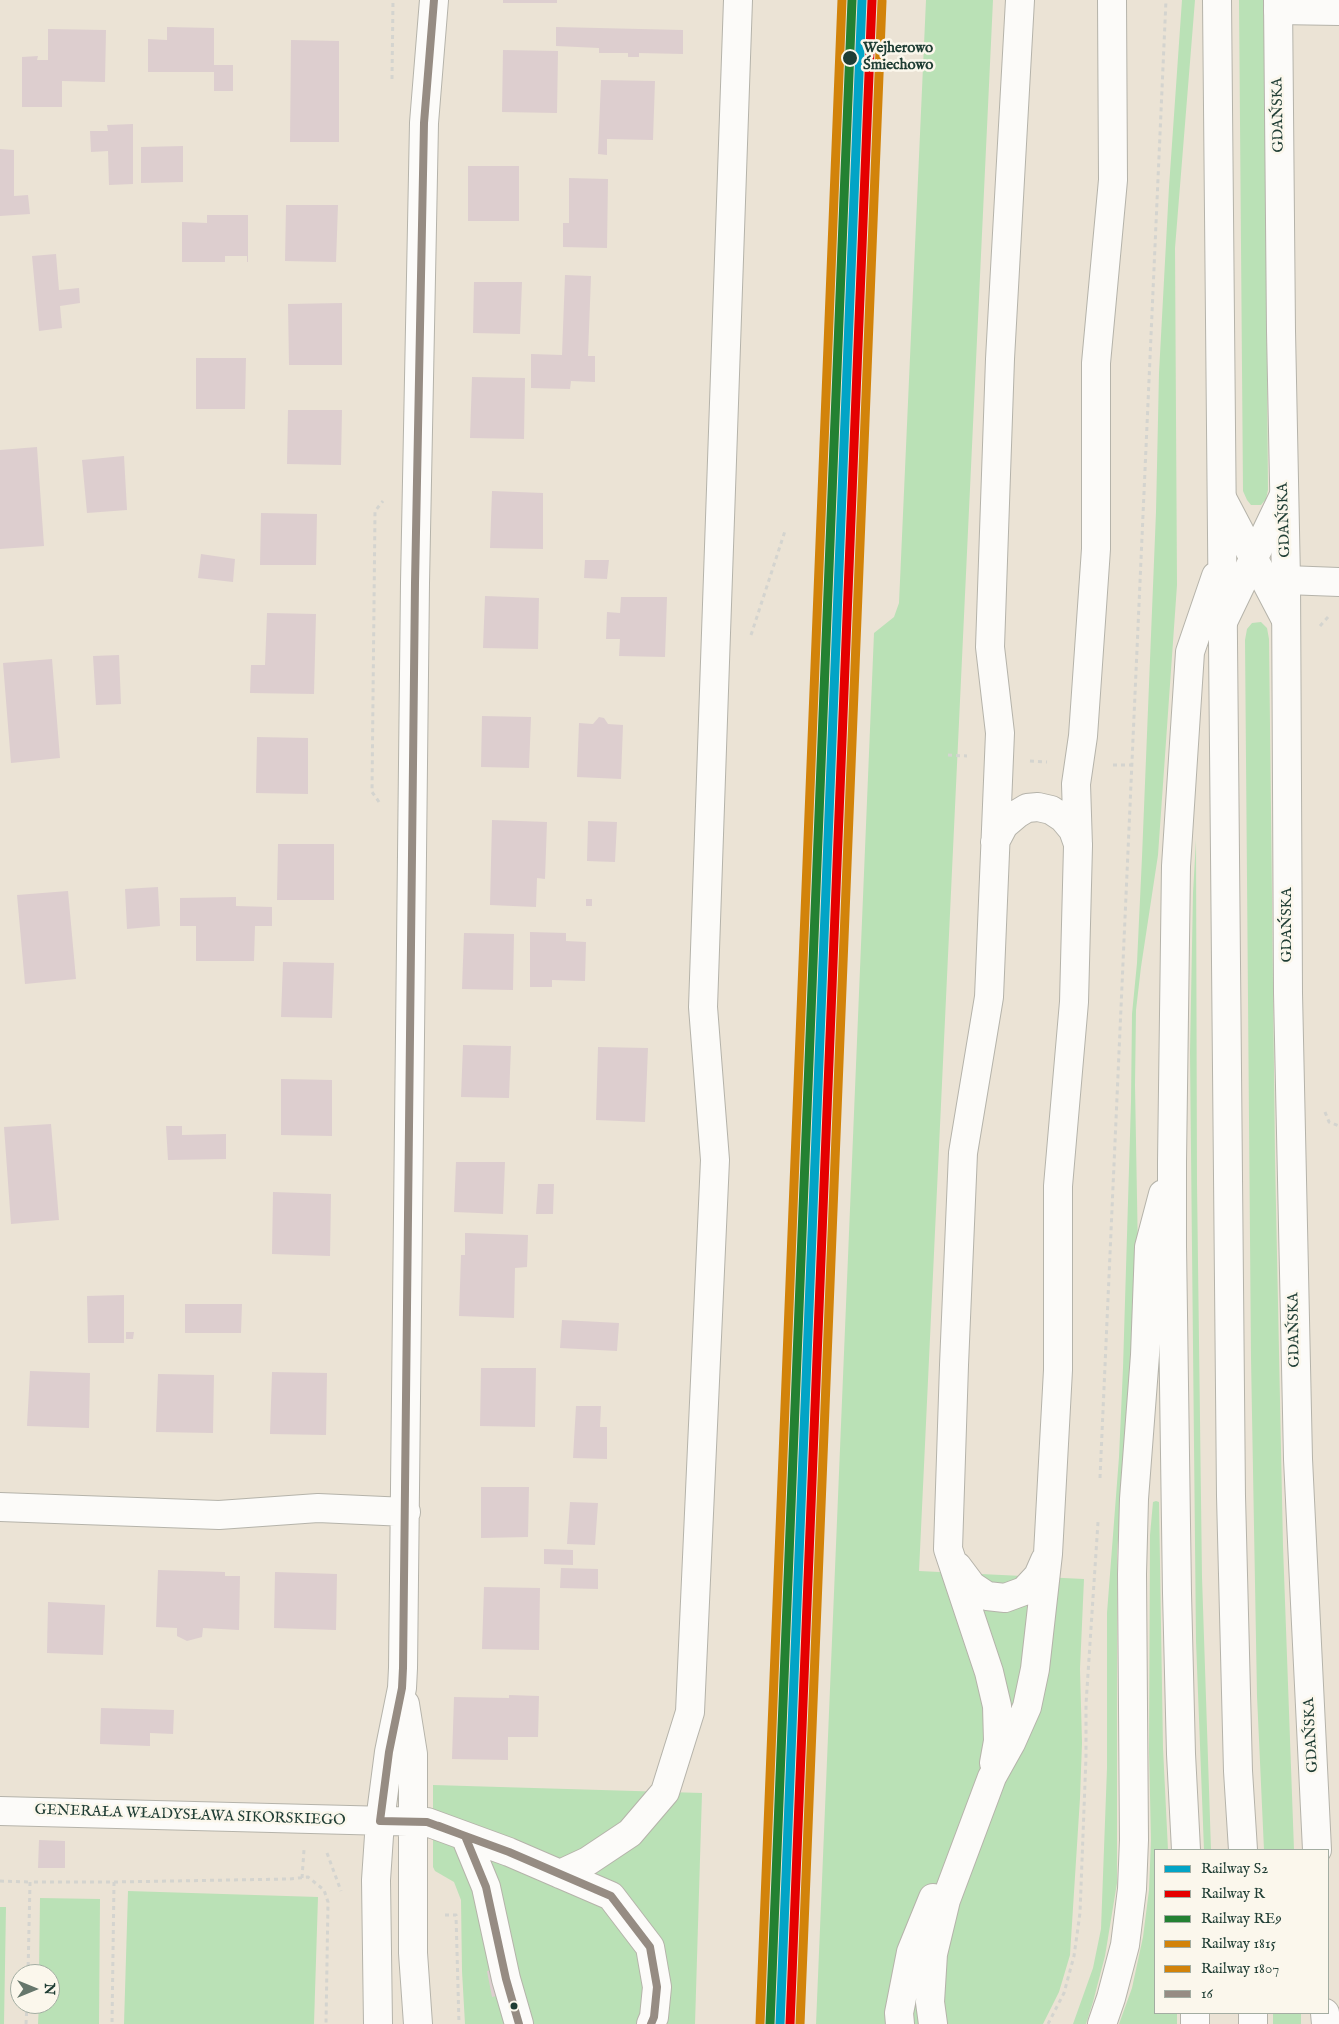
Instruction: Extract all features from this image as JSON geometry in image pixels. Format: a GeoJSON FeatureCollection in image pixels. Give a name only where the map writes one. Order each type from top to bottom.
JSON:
{"type":"FeatureCollection","features":[{"type":"Feature","properties":{"kind":"main road"},"geometry":{"type":"LineString","coordinates":[[378,2024],[376,1880],[380,1822],[389,1752],[402,1688],[406,1512],[415,583],[424,123],[434,0]]}},
{"type":"Feature","properties":{"kind":"main road"},"geometry":{"type":"LineString","coordinates":[[560,1874],[588,1861],[630,1833],[665,1792],[690,1712],[715,1160],[703,1006],[738,0]]}},
{"type":"Feature","properties":{"kind":"main road"},"geometry":{"type":"LineString","coordinates":[[992,1777],[998,1742],[997,1706],[989,1672],[948,1549],[964,1153],[989,997],[1000,733],[990,647],[1000,359],[1020,0]]}},
{"type":"Feature","properties":{"kind":"main road"},"geometry":{"type":"LineString","coordinates":[[933,2024],[930,2002],[934,1954],[946,1900],[992,1777],[1011,1743],[1027,1707],[1035,1669],[1048,1554],[1058,1370],[1058,1186],[1074,1002],[1078,846],[1076,784],[1083,736],[1096,549],[1096,363],[1113,180],[1112,0]]}},
{"type":"Feature","properties":{"kind":"main road"},"geometry":{"type":"LineString","coordinates":[[1217,0],[1231,1496],[1238,1771],[1243,1849]]}},
{"type":"Feature","properties":{"kind":"main road"},"geometry":{"type":"LineString","coordinates":[[1278,5],[1339,10]]}},
{"type":"Feature","properties":{"kind":"main road","name":"GDAŃSKA"},"geometry":{"type":"LineString","coordinates":[[1278,5],[1286,580],[1288,1003],[1298,1449],[1317,1849]]}},
{"type":"Feature","properties":{"kind":"main road"},"geometry":{"type":"LineString","coordinates":[[1223,622],[1284,495]]}},
{"type":"Feature","properties":{"kind":"main road"},"geometry":{"type":"LineString","coordinates":[[1222,498],[1286,620]]}},
{"type":"Feature","properties":{"kind":"main road"},"geometry":{"type":"LineString","coordinates":[[1186,1849],[1181,1754],[1177,1593],[1172,1162],[1176,866],[1190,652],[1223,558]]}},
{"type":"Feature","properties":{"kind":"main road"},"geometry":{"type":"LineString","coordinates":[[1286,580],[1339,582]]}},
{"type":"Feature","properties":{"kind":"main road"},"geometry":{"type":"LineString","coordinates":[[995,842],[1004,826],[1017,814],[1027,808],[1038,807],[1051,810],[1063,818],[1073,830],[1078,846]]}},
{"type":"Feature","properties":{"kind":"main road"},"geometry":{"type":"LineString","coordinates":[[1102,2024],[1125,1945],[1132,1889],[1134,1791],[1132,1574],[1134,1499],[1145,1355],[1148,1247],[1172,1162]]}},
{"type":"Feature","properties":{"kind":"main road"},"geometry":{"type":"LineString","coordinates":[[0,1507],[210,1514],[318,1508],[406,1512]]}},
{"type":"Feature","properties":{"kind":"main road"},"geometry":{"type":"LineString","coordinates":[[948,1549],[959,1570],[972,1586],[987,1596],[1004,1598],[1024,1591],[1038,1576],[1048,1554]]}},
{"type":"Feature","properties":{"kind":"main road"},"geometry":{"type":"LineString","coordinates":[[402,1688],[413,1754],[413,1954],[418,2024]]}},
{"type":"Feature","properties":{"kind":"main road","name":"GENERAŁA WŁADYSŁAWA SIKORSKIEGO"},"geometry":{"type":"LineString","coordinates":[[0,1811],[427,1822],[611,1896],[650,1947],[657,1987],[654,2017],[651,2024]]}},
{"type":"Feature","properties":{"kind":"main road"},"geometry":{"type":"LineString","coordinates":[[465,1836],[486,1887],[506,1979],[519,2024]]}},
{"type":"Feature","properties":{"kind":"main road"},"geometry":{"type":"LineString","coordinates":[[900,2024],[899,2013],[911,1952],[934,1896],[965,1848]]}},
{"type":"Feature","properties":{"kind":"path"},"geometry":{"type":"LineString","coordinates":[[1100,1482],[1166,0]]}},
{"type":"Feature","properties":{"kind":"path"},"geometry":{"type":"LineString","coordinates":[[750,638],[784,531]]}},
{"type":"Feature","properties":{"kind":"path"},"geometry":{"type":"LineString","coordinates":[[948,755],[999,760],[1132,765]]}},
{"type":"Feature","properties":{"kind":"path"},"geometry":{"type":"LineString","coordinates":[[1048,2024],[1064,1993],[1074,1956],[1080,1912],[1086,1767],[1086,1704],[1098,1520]]}},
{"type":"Feature","properties":{"kind":"path"},"geometry":{"type":"LineString","coordinates":[[302,1878],[304,1849]]}},
{"type":"Feature","properties":{"kind":"path"},"geometry":{"type":"LineString","coordinates":[[0,1881],[289,1880],[308,1877],[324,1890],[328,1902],[326,2024]]}},
{"type":"Feature","properties":{"kind":"path"},"geometry":{"type":"LineString","coordinates":[[28,1964],[30,1882]]}},
{"type":"Feature","properties":{"kind":"path"},"geometry":{"type":"LineString","coordinates":[[112,2024],[114,1882]]}},
{"type":"Feature","properties":{"kind":"path"},"geometry":{"type":"LineString","coordinates":[[456,1915],[459,2024]]}},
{"type":"Feature","properties":{"kind":"green space"},"geometry":{"type":"Polygon","coordinates":[[[926,0],[993,0],[919,1571],[1084,1579],[1080,1669],[1082,1743],[1080,1798],[1070,1955],[1059,1992],[1043,2024],[816,2024],[874,633],[894,617],[899,603],[926,0]]]}},
{"type":"Feature","properties":{"kind":"green space"},"geometry":{"type":"Polygon","coordinates":[[[1182,0],[1195,0],[1175,248],[1177,585],[1158,855],[1136,1010],[1135,1085],[1138,1254],[1117,1554],[1117,1883],[1105,1956],[1093,2002],[1086,2024],[1073,2024],[1093,1968],[1101,1929],[1107,1768],[1107,1613],[1119,1457],[1123,1368],[1132,1014],[1137,963],[1142,857],[1156,512],[1159,373],[1182,0]]]}},
{"type":"Feature","properties":{"kind":"green space"},"geometry":{"type":"Polygon","coordinates":[[[1239,0],[1264,0],[1268,490],[1266,499],[1261,505],[1251,505],[1243,491],[1239,0]]]}},
{"type":"Feature","properties":{"kind":"green space"},"geometry":{"type":"Polygon","coordinates":[[[1261,622],[1267,628],[1269,639],[1275,1157],[1283,1546],[1294,1849],[1264,1849],[1257,1696],[1251,1358],[1245,640],[1247,629],[1252,623],[1261,622]]]}},
{"type":"Feature","properties":{"kind":"green space"},"geometry":{"type":"Polygon","coordinates":[[[1196,840],[1197,1184],[1202,1577],[1211,1849],[1204,1849],[1196,1641],[1190,1052],[1196,840]]]}},
{"type":"Feature","properties":{"kind":"green space"},"geometry":{"type":"Polygon","coordinates":[[[1153,1502],[1159,1502],[1163,1748],[1168,1849],[1154,1849],[1154,2014],[1177,2014],[1177,2024],[1119,2024],[1132,1988],[1143,1937],[1149,1890],[1151,1840],[1149,1751],[1150,1535],[1153,1502]]]}},
{"type":"Feature","properties":{"kind":"green space"},"geometry":{"type":"Polygon","coordinates":[[[433,1785],[702,1793],[695,2024],[465,2024],[461,1900],[454,1882],[435,1871],[433,1867],[433,1785]]]}},
{"type":"Feature","properties":{"kind":"green space"},"geometry":{"type":"Polygon","coordinates":[[[128,1891],[318,1897],[314,2024],[124,2024],[128,1891]]]}},
{"type":"Feature","properties":{"kind":"green space"},"geometry":{"type":"Polygon","coordinates":[[[40,1898],[100,1899],[99,2024],[38,2024],[38,2014],[60,2014],[60,1964],[39,1964],[40,1898]]]}},
{"type":"Feature","properties":{"kind":"green space"},"geometry":{"type":"Polygon","coordinates":[[[0,1907],[6,1907],[4,2024],[0,2024],[0,1907]]]}},
{"type":"Feature","properties":{"kind":"green space"},"geometry":{"type":"Polygon","coordinates":[[[1273,2014],[1301,2014],[1301,2024],[1273,2024],[1273,2014]]]}},
{"type":"Feature","properties":{"kind":"building"},"geometry":{"type":"Polygon","coordinates":[[[503,0],[557,0],[557,3],[503,3],[503,0]]]}},
{"type":"Feature","properties":{"kind":"building"},"geometry":{"type":"Polygon","coordinates":[[[167,27],[214,28],[214,65],[233,65],[233,91],[214,91],[214,72],[148,72],[148,39],[167,40],[167,27]]]}},
{"type":"Feature","properties":{"kind":"building"},"geometry":{"type":"Polygon","coordinates":[[[556,27],[683,30],[683,54],[639,53],[639,57],[628,57],[628,53],[599,53],[599,48],[556,46],[556,27]]]}},
{"type":"Feature","properties":{"kind":"building"},"geometry":{"type":"Polygon","coordinates":[[[48,29],[106,30],[105,82],[62,81],[62,107],[22,107],[22,57],[38,56],[37,60],[48,60],[48,29]]]}},
{"type":"Feature","properties":{"kind":"building"},"geometry":{"type":"Polygon","coordinates":[[[291,40],[339,41],[339,142],[290,142],[291,40]]]}},
{"type":"Feature","properties":{"kind":"building"},"geometry":{"type":"Polygon","coordinates":[[[503,50],[558,51],[557,113],[502,112],[503,50]]]}},
{"type":"Feature","properties":{"kind":"building"},"geometry":{"type":"Polygon","coordinates":[[[601,80],[655,81],[653,140],[607,139],[607,155],[598,154],[601,80]]]}},
{"type":"Feature","properties":{"kind":"building"},"geometry":{"type":"Polygon","coordinates":[[[133,124],[133,184],[109,185],[108,151],[91,152],[90,131],[108,131],[107,125],[133,124]]]}},
{"type":"Feature","properties":{"kind":"building"},"geometry":{"type":"Polygon","coordinates":[[[183,146],[183,182],[141,183],[141,147],[183,146]]]}},
{"type":"Feature","properties":{"kind":"building"},"geometry":{"type":"Polygon","coordinates":[[[0,149],[14,150],[14,196],[28,195],[30,214],[0,216],[0,149]]]}},
{"type":"Feature","properties":{"kind":"building"},"geometry":{"type":"Polygon","coordinates":[[[468,166],[519,166],[519,221],[468,221],[468,166]]]}},
{"type":"Feature","properties":{"kind":"building"},"geometry":{"type":"Polygon","coordinates":[[[569,178],[608,179],[607,248],[563,247],[563,223],[569,223],[569,178]]]}},
{"type":"Feature","properties":{"kind":"building"},"geometry":{"type":"Polygon","coordinates":[[[286,205],[338,205],[336,262],[285,261],[286,205]]]}},
{"type":"Feature","properties":{"kind":"building"},"geometry":{"type":"Polygon","coordinates":[[[207,215],[248,215],[248,262],[247,256],[225,256],[225,262],[182,262],[182,222],[207,223],[207,215]]]}},
{"type":"Feature","properties":{"kind":"building"},"geometry":{"type":"Polygon","coordinates":[[[56,254],[59,290],[79,288],[80,303],[60,306],[62,328],[39,331],[32,256],[56,254]]]}},
{"type":"Feature","properties":{"kind":"building"},"geometry":{"type":"Polygon","coordinates":[[[565,275],[591,276],[588,356],[595,356],[595,382],[571,381],[570,389],[531,388],[531,354],[562,355],[565,275]]]}},
{"type":"Feature","properties":{"kind":"building"},"geometry":{"type":"Polygon","coordinates":[[[474,282],[522,282],[520,334],[473,333],[474,282]]]}},
{"type":"Feature","properties":{"kind":"building"},"geometry":{"type":"Polygon","coordinates":[[[342,303],[342,365],[289,365],[288,304],[342,303]]]}},
{"type":"Feature","properties":{"kind":"building"},"geometry":{"type":"Polygon","coordinates":[[[196,358],[246,358],[245,409],[196,409],[196,358]]]}},
{"type":"Feature","properties":{"kind":"building"},"geometry":{"type":"Polygon","coordinates":[[[472,377],[525,378],[524,439],[470,438],[472,377]]]}},
{"type":"Feature","properties":{"kind":"building"},"geometry":{"type":"Polygon","coordinates":[[[288,410],[342,410],[341,465],[287,464],[288,410]]]}},
{"type":"Feature","properties":{"kind":"building"},"geometry":{"type":"Polygon","coordinates":[[[37,447],[44,546],[0,549],[0,450],[37,447]]]}},
{"type":"Feature","properties":{"kind":"building"},"geometry":{"type":"Polygon","coordinates":[[[124,456],[127,510],[87,513],[82,460],[124,456]]]}},
{"type":"Feature","properties":{"kind":"building"},"geometry":{"type":"Polygon","coordinates":[[[492,491],[543,493],[543,549],[490,548],[492,491]]]}},
{"type":"Feature","properties":{"kind":"building"},"geometry":{"type":"Polygon","coordinates":[[[261,513],[317,514],[316,565],[260,565],[261,513]]]}},
{"type":"Feature","properties":{"kind":"building"},"geometry":{"type":"Polygon","coordinates":[[[201,554],[235,559],[233,582],[198,578],[201,554]]]}},
{"type":"Feature","properties":{"kind":"building"},"geometry":{"type":"Polygon","coordinates":[[[585,560],[609,560],[607,579],[584,578],[585,560]]]}},
{"type":"Feature","properties":{"kind":"building"},"geometry":{"type":"Polygon","coordinates":[[[485,596],[539,598],[538,649],[483,648],[485,596]]]}},
{"type":"Feature","properties":{"kind":"building"},"geometry":{"type":"Polygon","coordinates":[[[621,597],[667,597],[665,657],[619,656],[620,639],[606,639],[607,612],[620,613],[621,597]]]}},
{"type":"Feature","properties":{"kind":"building"},"geometry":{"type":"Polygon","coordinates":[[[267,613],[316,614],[314,694],[250,693],[251,665],[265,665],[267,613]]]}},
{"type":"Feature","properties":{"kind":"building"},"geometry":{"type":"Polygon","coordinates":[[[119,655],[121,704],[96,705],[93,656],[119,655]]]}},
{"type":"Feature","properties":{"kind":"building"},"geometry":{"type":"Polygon","coordinates":[[[52,659],[60,758],[11,763],[3,663],[52,659]]]}},
{"type":"Feature","properties":{"kind":"building"},"geometry":{"type":"Polygon","coordinates":[[[482,716],[531,717],[529,768],[481,767],[482,716]]]}},
{"type":"Feature","properties":{"kind":"building"},"geometry":{"type":"Polygon","coordinates":[[[599,717],[604,718],[608,724],[623,725],[621,779],[577,777],[579,723],[593,724],[599,717]]]}},
{"type":"Feature","properties":{"kind":"building"},"geometry":{"type":"Polygon","coordinates":[[[257,737],[308,738],[308,794],[256,793],[257,737]]]}},
{"type":"Feature","properties":{"kind":"building"},"geometry":{"type":"Polygon","coordinates":[[[492,820],[547,822],[545,879],[537,878],[536,907],[490,905],[492,820]]]}},
{"type":"Feature","properties":{"kind":"building"},"geometry":{"type":"Polygon","coordinates":[[[588,821],[617,822],[615,862],[587,861],[588,821]]]}},
{"type":"Feature","properties":{"kind":"building"},"geometry":{"type":"Polygon","coordinates":[[[278,844],[334,844],[334,900],[277,900],[278,844]]]}},
{"type":"Feature","properties":{"kind":"building"},"geometry":{"type":"Polygon","coordinates":[[[158,887],[160,926],[127,929],[125,889],[158,887]]]}},
{"type":"Feature","properties":{"kind":"building"},"geometry":{"type":"Polygon","coordinates":[[[68,891],[76,979],[25,984],[17,895],[68,891]]]}},
{"type":"Feature","properties":{"kind":"building"},"geometry":{"type":"Polygon","coordinates":[[[236,897],[236,906],[272,907],[272,926],[255,926],[254,961],[196,961],[196,926],[180,926],[180,898],[236,897]]]}},
{"type":"Feature","properties":{"kind":"building"},"geometry":{"type":"Polygon","coordinates":[[[586,899],[592,899],[592,906],[586,906],[586,899]]]}},
{"type":"Feature","properties":{"kind":"building"},"geometry":{"type":"Polygon","coordinates":[[[530,932],[566,933],[566,941],[586,942],[585,981],[552,980],[552,987],[530,987],[530,932]]]}},
{"type":"Feature","properties":{"kind":"building"},"geometry":{"type":"Polygon","coordinates":[[[464,933],[514,934],[513,990],[462,989],[464,933]]]}},
{"type":"Feature","properties":{"kind":"building"},"geometry":{"type":"Polygon","coordinates":[[[283,962],[334,963],[332,1018],[281,1017],[283,962]]]}},
{"type":"Feature","properties":{"kind":"building"},"geometry":{"type":"Polygon","coordinates":[[[463,1045],[511,1046],[509,1098],[461,1097],[463,1045]]]}},
{"type":"Feature","properties":{"kind":"building"},"geometry":{"type":"Polygon","coordinates":[[[598,1047],[648,1048],[645,1122],[596,1120],[598,1047]]]}},
{"type":"Feature","properties":{"kind":"building"},"geometry":{"type":"Polygon","coordinates":[[[281,1079],[332,1080],[332,1136],[281,1135],[281,1079]]]}},
{"type":"Feature","properties":{"kind":"building"},"geometry":{"type":"Polygon","coordinates":[[[51,1124],[59,1220],[11,1224],[4,1127],[51,1124]]]}},
{"type":"Feature","properties":{"kind":"building"},"geometry":{"type":"Polygon","coordinates":[[[166,1126],[182,1126],[182,1135],[226,1134],[226,1159],[168,1160],[166,1126]]]}},
{"type":"Feature","properties":{"kind":"building"},"geometry":{"type":"Polygon","coordinates":[[[456,1162],[505,1162],[503,1214],[454,1212],[456,1162]]]}},
{"type":"Feature","properties":{"kind":"building"},"geometry":{"type":"Polygon","coordinates":[[[538,1184],[554,1184],[553,1214],[536,1214],[538,1184]]]}},
{"type":"Feature","properties":{"kind":"building"},"geometry":{"type":"Polygon","coordinates":[[[273,1192],[331,1194],[330,1256],[272,1254],[273,1192]]]}},
{"type":"Feature","properties":{"kind":"building"},"geometry":{"type":"Polygon","coordinates":[[[465,1233],[528,1235],[527,1267],[515,1268],[514,1318],[459,1316],[461,1255],[465,1255],[465,1233]]]}},
{"type":"Feature","properties":{"kind":"building"},"geometry":{"type":"Polygon","coordinates":[[[124,1295],[124,1343],[88,1343],[87,1296],[124,1295]]]}},
{"type":"Feature","properties":{"kind":"building"},"geometry":{"type":"Polygon","coordinates":[[[185,1304],[242,1304],[241,1333],[185,1333],[185,1304]]]}},
{"type":"Feature","properties":{"kind":"building"},"geometry":{"type":"Polygon","coordinates":[[[562,1320],[619,1323],[617,1351],[560,1348],[562,1320]]]}},
{"type":"Feature","properties":{"kind":"building"},"geometry":{"type":"Polygon","coordinates":[[[126,1332],[134,1332],[133,1339],[126,1339],[126,1332]]]}},
{"type":"Feature","properties":{"kind":"building"},"geometry":{"type":"Polygon","coordinates":[[[481,1368],[536,1368],[535,1427],[480,1426],[481,1368]]]}},
{"type":"Feature","properties":{"kind":"building"},"geometry":{"type":"Polygon","coordinates":[[[30,1371],[90,1373],[89,1428],[27,1426],[30,1371]]]}},
{"type":"Feature","properties":{"kind":"building"},"geometry":{"type":"Polygon","coordinates":[[[272,1372],[327,1373],[326,1435],[270,1434],[272,1372]]]}},
{"type":"Feature","properties":{"kind":"building"},"geometry":{"type":"Polygon","coordinates":[[[158,1374],[214,1375],[213,1433],[156,1432],[158,1374]]]}},
{"type":"Feature","properties":{"kind":"building"},"geometry":{"type":"Polygon","coordinates":[[[576,1406],[601,1406],[600,1427],[607,1427],[607,1459],[573,1458],[576,1406]]]}},
{"type":"Feature","properties":{"kind":"building"},"geometry":{"type":"Polygon","coordinates":[[[481,1487],[529,1487],[528,1537],[481,1538],[481,1487]]]}},
{"type":"Feature","properties":{"kind":"building"},"geometry":{"type":"Polygon","coordinates":[[[570,1502],[598,1503],[595,1545],[567,1544],[570,1502]]]}},
{"type":"Feature","properties":{"kind":"building"},"geometry":{"type":"Polygon","coordinates":[[[544,1549],[573,1550],[573,1565],[544,1564],[544,1549]]]}},
{"type":"Feature","properties":{"kind":"building"},"geometry":{"type":"Polygon","coordinates":[[[561,1568],[598,1569],[598,1589],[560,1588],[561,1568]]]}},
{"type":"Feature","properties":{"kind":"building"},"geometry":{"type":"Polygon","coordinates":[[[158,1570],[225,1572],[225,1576],[240,1576],[239,1630],[203,1628],[202,1637],[187,1641],[177,1636],[177,1628],[156,1627],[158,1570]]]}},
{"type":"Feature","properties":{"kind":"building"},"geometry":{"type":"Polygon","coordinates":[[[275,1572],[337,1574],[336,1630],[274,1628],[275,1572]]]}},
{"type":"Feature","properties":{"kind":"building"},"geometry":{"type":"Polygon","coordinates":[[[484,1587],[540,1588],[539,1650],[482,1649],[484,1587]]]}},
{"type":"Feature","properties":{"kind":"building"},"geometry":{"type":"Polygon","coordinates":[[[48,1602],[105,1605],[103,1655],[47,1653],[48,1602]]]}},
{"type":"Feature","properties":{"kind":"building"},"geometry":{"type":"Polygon","coordinates":[[[509,1695],[539,1696],[538,1737],[508,1737],[508,1760],[452,1759],[454,1697],[509,1698],[509,1695]]]}},
{"type":"Feature","properties":{"kind":"building"},"geometry":{"type":"Polygon","coordinates":[[[101,1708],[174,1710],[173,1734],[150,1733],[150,1746],[100,1744],[101,1708]]]}},
{"type":"Feature","properties":{"kind":"building"},"geometry":{"type":"Polygon","coordinates":[[[39,1840],[65,1841],[65,1868],[38,1868],[39,1840]]]}},
{"type":"Feature","properties":{"kind":"building"},"geometry":{"type":"Polygon","coordinates":[[[494,1969],[500,1995],[492,1997],[487,1971],[494,1969]]]}},
{"type":"Feature","properties":{"kind":"rail line","name":"1807"},"geometry":{"type":"LineString","coordinates":[[760,2023],[842,0]]}},
{"type":"Feature","properties":{"kind":"rail line","name":"RE9"},"geometry":{"type":"LineString","coordinates":[[770,2024],[852,0]]}},
{"type":"Feature","properties":{"kind":"rail line","name":"S2"},"geometry":{"type":"LineString","coordinates":[[780,2024],[862,0]]}},
{"type":"Feature","properties":{"kind":"rail line","name":"R"},"geometry":{"type":"LineString","coordinates":[[790,2024],[872,0]]}},
{"type":"Feature","properties":{"kind":"rail line","name":"1815"},"geometry":{"type":"LineString","coordinates":[[800,2024],[882,1]]}},
{"type":"Feature","properties":{"kind":"transit line","name":"16"},"geometry":{"type":"LineString","coordinates":[[380,1821],[389,1752],[402,1688],[403,1668],[415,583],[424,123],[434,0]]}},
{"type":"Feature","properties":{"kind":"transit line","name":"16"},"geometry":{"type":"LineString","coordinates":[[380,1821],[427,1822],[509,1852],[611,1896],[650,1947],[657,1987],[654,2017],[651,2024]]}},
{"type":"Feature","properties":{"kind":"transit line","name":"16"},"geometry":{"type":"LineString","coordinates":[[439,1826],[465,1836],[486,1887],[506,1979],[519,2024]]}},
{"type":"Feature","properties":{"kind":"place","name":"Wejherowo Śmiechowo"},"geometry":{"type":"Point","coordinates":[850,58]}}]}
